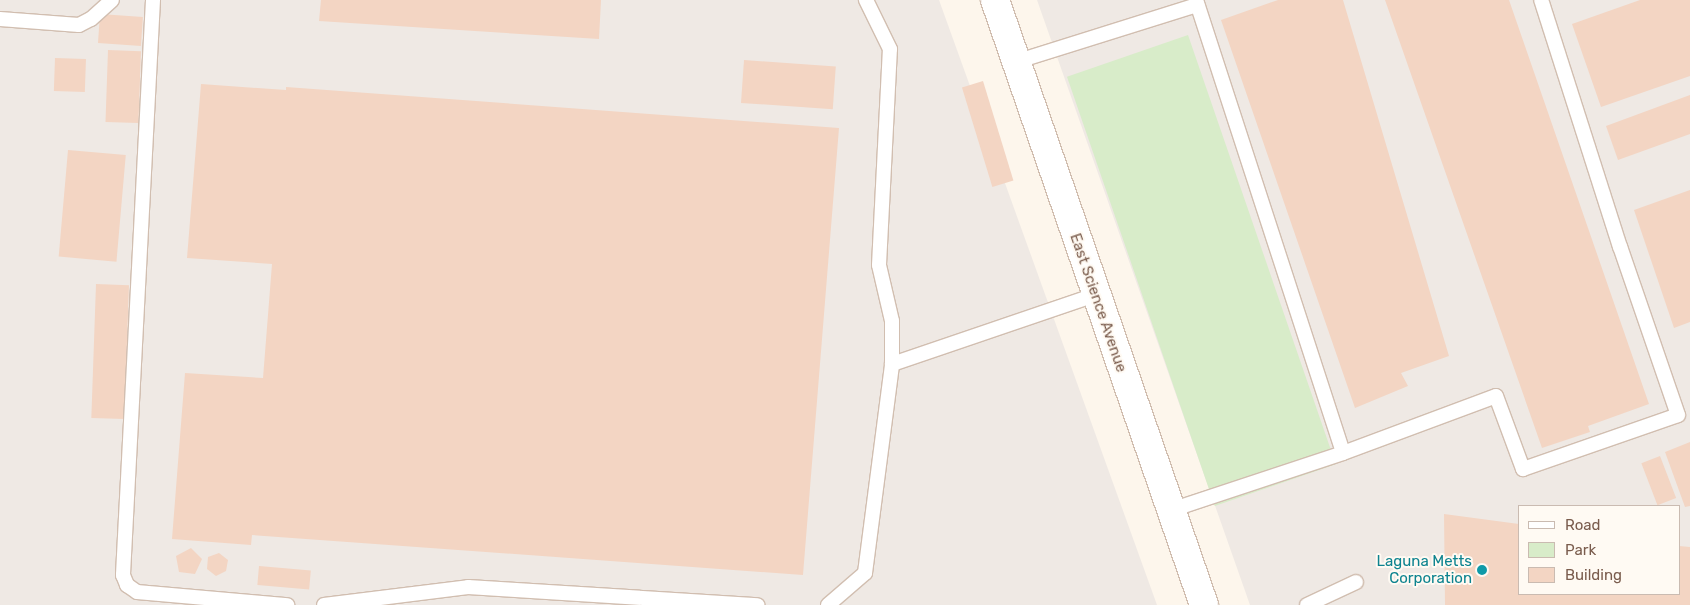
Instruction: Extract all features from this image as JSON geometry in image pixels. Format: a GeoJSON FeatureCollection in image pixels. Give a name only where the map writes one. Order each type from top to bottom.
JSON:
{"type":"FeatureCollection","features":[{"type":"Feature","properties":{"kind":"street","name":"East Science Avenue"},"geometry":{"type":"LineString","coordinates":[[994,0],[1204,605]]}},
{"type":"Feature","properties":{"kind":"lane"},"geometry":{"type":"LineString","coordinates":[[0,19],[79,25],[112,0]]}},
{"type":"Feature","properties":{"kind":"lane"},"geometry":{"type":"LineString","coordinates":[[153,0],[123,575],[127,585],[137,592],[287,605]]}},
{"type":"Feature","properties":{"kind":"lane"},"geometry":{"type":"LineString","coordinates":[[828,605],[865,573],[892,364],[892,321],[879,265],[890,49],[866,0]]}},
{"type":"Feature","properties":{"kind":"lane"},"geometry":{"type":"LineString","coordinates":[[1171,510],[1343,453],[1496,396],[1522,468],[1678,415],[1620,247],[1541,0]]}},
{"type":"Feature","properties":{"kind":"lane"},"geometry":{"type":"LineString","coordinates":[[1016,62],[1197,2],[1343,453]]}},
{"type":"Feature","properties":{"kind":"lane"},"geometry":{"type":"LineString","coordinates":[[892,364],[1095,295]]}},
{"type":"Feature","properties":{"kind":"lane"},"geometry":{"type":"LineString","coordinates":[[1307,605],[1356,582]]}},
{"type":"Feature","properties":{"kind":"lane"},"geometry":{"type":"LineString","coordinates":[[324,605],[468,587],[757,605]]}},
{"type":"Feature","properties":{"kind":"shaded area"},"geometry":{"type":"Polygon","coordinates":[[[0,0],[939,0],[1157,605],[0,605],[0,0]]]}},
{"type":"Feature","properties":{"kind":"shaded area","name":"Laguna Metts Corporation"},"geometry":{"type":"Polygon","coordinates":[[[1037,0],[1690,0],[1690,605],[1250,605],[1037,0]]]}},
{"type":"Feature","properties":{"kind":"green space"},"geometry":{"type":"Polygon","coordinates":[[[1188,35],[1336,464],[1215,506],[1067,77],[1188,35]]]}},
{"type":"Feature","properties":{"kind":"building"},"geometry":{"type":"Polygon","coordinates":[[[321,0],[601,0],[599,39],[319,21],[321,0]]]}},
{"type":"Feature","properties":{"kind":"building"},"geometry":{"type":"Polygon","coordinates":[[[1278,0],[1343,0],[1449,356],[1401,373],[1408,386],[1355,408],[1221,20],[1278,0]]]}},
{"type":"Feature","properties":{"kind":"building"},"geometry":{"type":"Polygon","coordinates":[[[1385,0],[1509,0],[1649,404],[1588,426],[1590,432],[1542,448],[1385,0]]]}},
{"type":"Feature","properties":{"kind":"building"},"geometry":{"type":"Polygon","coordinates":[[[1640,0],[1690,0],[1690,76],[1601,107],[1572,24],[1640,0]]]}},
{"type":"Feature","properties":{"kind":"building"},"geometry":{"type":"Polygon","coordinates":[[[100,14],[143,17],[141,46],[98,43],[100,14]]]}},
{"type":"Feature","properties":{"kind":"building"},"geometry":{"type":"Polygon","coordinates":[[[108,50],[141,51],[138,123],[105,122],[108,50]]]}},
{"type":"Feature","properties":{"kind":"building"},"geometry":{"type":"Polygon","coordinates":[[[55,58],[86,59],[85,92],[54,91],[55,58]]]}},
{"type":"Feature","properties":{"kind":"building"},"geometry":{"type":"Polygon","coordinates":[[[744,60],[836,66],[833,109],[741,103],[744,60]]]}},
{"type":"Feature","properties":{"kind":"building"},"geometry":{"type":"Polygon","coordinates":[[[983,81],[1013,180],[992,187],[962,87],[983,81]]]}},
{"type":"Feature","properties":{"kind":"building"},"geometry":{"type":"Polygon","coordinates":[[[201,84],[286,90],[286,87],[839,128],[803,575],[252,535],[251,545],[172,539],[185,373],[263,378],[272,264],[187,258],[201,84]]]}},
{"type":"Feature","properties":{"kind":"building"},"geometry":{"type":"Polygon","coordinates":[[[1690,95],[1690,134],[1618,160],[1606,126],[1690,95]]]}},
{"type":"Feature","properties":{"kind":"building"},"geometry":{"type":"Polygon","coordinates":[[[68,150],[126,155],[116,262],[59,257],[68,150]]]}},
{"type":"Feature","properties":{"kind":"building"},"geometry":{"type":"Polygon","coordinates":[[[1690,190],[1690,322],[1674,328],[1634,210],[1690,190]]]}},
{"type":"Feature","properties":{"kind":"building"},"geometry":{"type":"Polygon","coordinates":[[[96,284],[129,285],[124,419],[91,418],[96,284]]]}},
{"type":"Feature","properties":{"kind":"building"},"geometry":{"type":"Polygon","coordinates":[[[1690,442],[1690,506],[1685,507],[1665,452],[1690,442]]]}},
{"type":"Feature","properties":{"kind":"building"},"geometry":{"type":"Polygon","coordinates":[[[1660,456],[1676,498],[1657,505],[1641,463],[1660,456]]]}},
{"type":"Feature","properties":{"kind":"building","name":"Laguna Metts Corporation"},"geometry":{"type":"Polygon","coordinates":[[[1444,514],[1518,524],[1518,595],[1680,595],[1680,546],[1690,547],[1690,605],[1445,605],[1444,514]]]}},
{"type":"Feature","properties":{"kind":"building"},"geometry":{"type":"Polygon","coordinates":[[[191,548],[202,559],[195,574],[179,572],[176,556],[191,548]]]}},
{"type":"Feature","properties":{"kind":"building"},"geometry":{"type":"Polygon","coordinates":[[[219,553],[228,560],[226,571],[216,576],[207,569],[208,557],[219,553]]]}},
{"type":"Feature","properties":{"kind":"building"},"geometry":{"type":"Polygon","coordinates":[[[259,566],[311,571],[309,589],[257,585],[259,566]]]}},
{"type":"Feature","properties":{"kind":"place","name":"Laguna Metts Corporation"},"geometry":{"type":"Point","coordinates":[1482,570]}}]}
